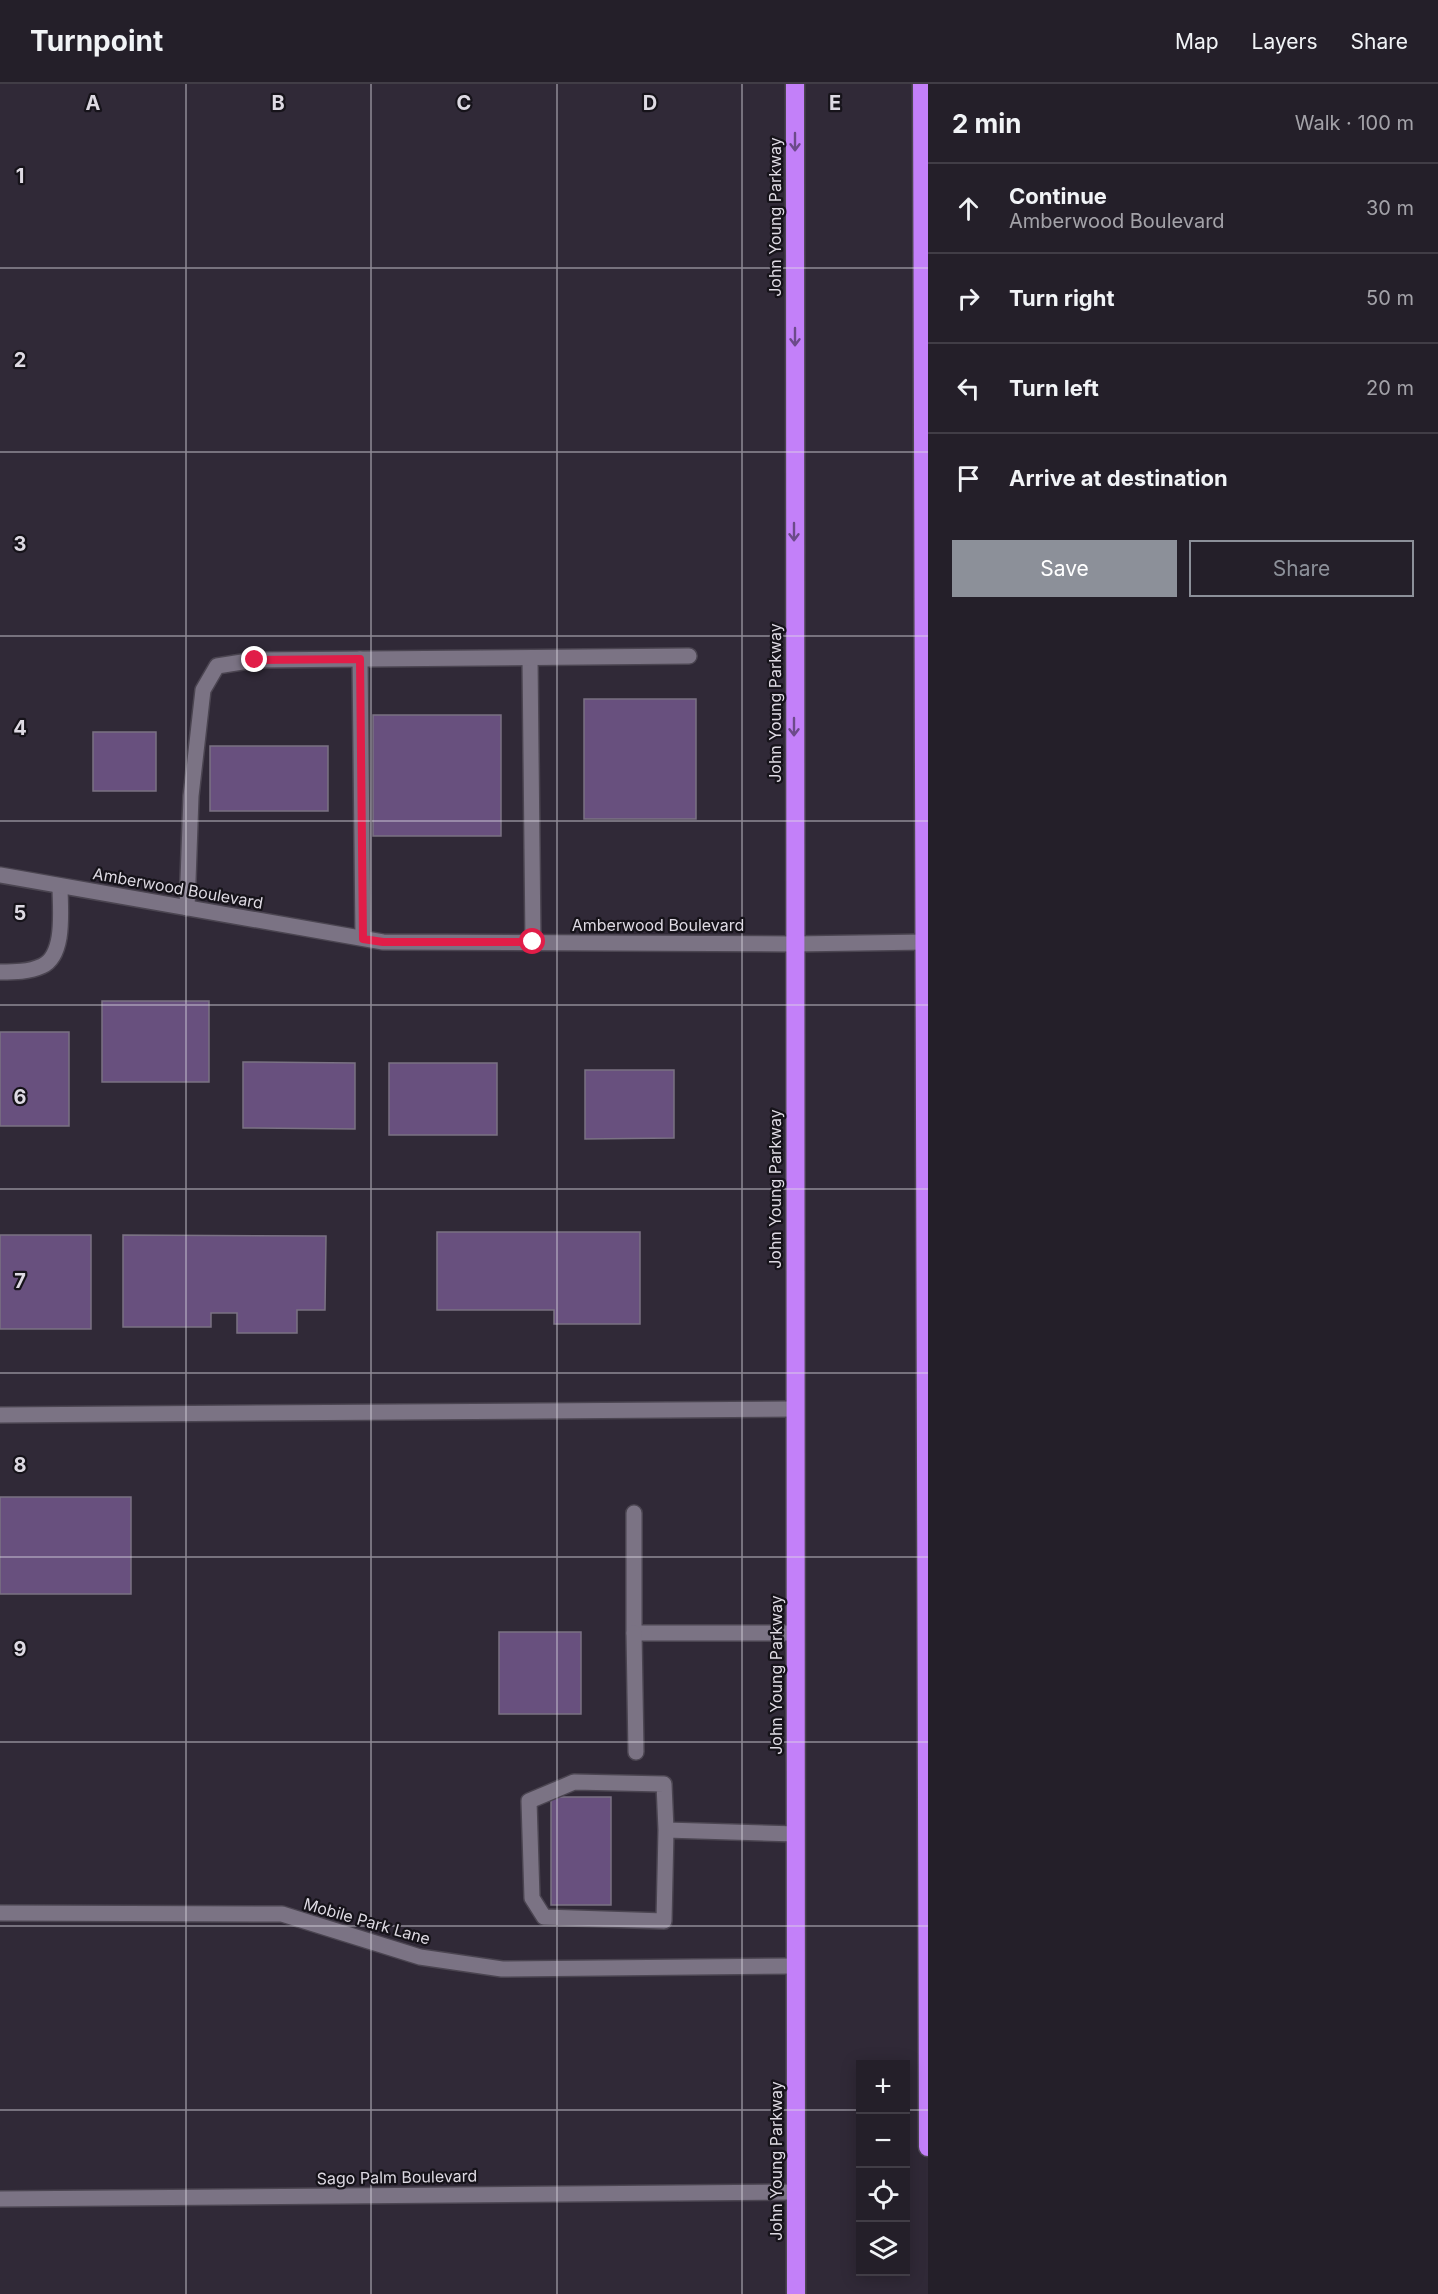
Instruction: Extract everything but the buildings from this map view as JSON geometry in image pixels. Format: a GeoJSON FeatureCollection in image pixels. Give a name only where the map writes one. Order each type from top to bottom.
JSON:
{"type":"FeatureCollection","features":[{"type":"Feature","properties":{"kind":"highway","name":"John Young Parkway"},"geometry":{"type":"LineString","coordinates":[[795,84],[796,2294]]}},
{"type":"Feature","properties":{"kind":"highway"},"geometry":{"type":"LineString","coordinates":[[922,84],[928,2147]]}},
{"type":"Feature","properties":{"kind":"street"},"geometry":{"type":"LineString","coordinates":[[187,908],[191,796],[203,690],[216,666],[255,660],[689,656]]}},
{"type":"Feature","properties":{"kind":"street"},"geometry":{"type":"LineString","coordinates":[[530,658],[533,942]]}},
{"type":"Feature","properties":{"kind":"street"},"geometry":{"type":"LineString","coordinates":[[360,659],[363,939]]}},
{"type":"Feature","properties":{"kind":"street","name":"Amberwood Boulevard"},"geometry":{"type":"LineString","coordinates":[[0,875],[383,942],[794,944],[926,942]]}},
{"type":"Feature","properties":{"kind":"street"},"geometry":{"type":"LineString","coordinates":[[0,972],[25,971],[44,965],[54,955],[59,940],[60,886]]}},
{"type":"Feature","properties":{"kind":"street"},"geometry":{"type":"LineString","coordinates":[[0,1415],[794,1408]]}},
{"type":"Feature","properties":{"kind":"street"},"geometry":{"type":"LineString","coordinates":[[634,1513],[636,1752]]}},
{"type":"Feature","properties":{"kind":"street"},"geometry":{"type":"LineString","coordinates":[[634,1632],[795,1632]]}},
{"type":"Feature","properties":{"kind":"street"},"geometry":{"type":"LineString","coordinates":[[574,1782],[664,1784],[666,1830],[664,1920],[544,1917],[532,1898],[529,1801],[574,1782]]}},
{"type":"Feature","properties":{"kind":"street"},"geometry":{"type":"LineString","coordinates":[[666,1830],[796,1834]]}},
{"type":"Feature","properties":{"kind":"street","name":"Mobile Park Lane"},"geometry":{"type":"LineString","coordinates":[[0,1913],[282,1914],[420,1957],[502,1969],[796,1966]]}},
{"type":"Feature","properties":{"kind":"street","name":"Sago Palm Boulevard"},"geometry":{"type":"LineString","coordinates":[[0,2199],[795,2192]]}},
{"type":"Feature","properties":{"kind":"route"},"geometry":{"type":"LineString","coordinates":[[255,660],[360,659],[363,939],[383,942],[533,942]]}}]}
